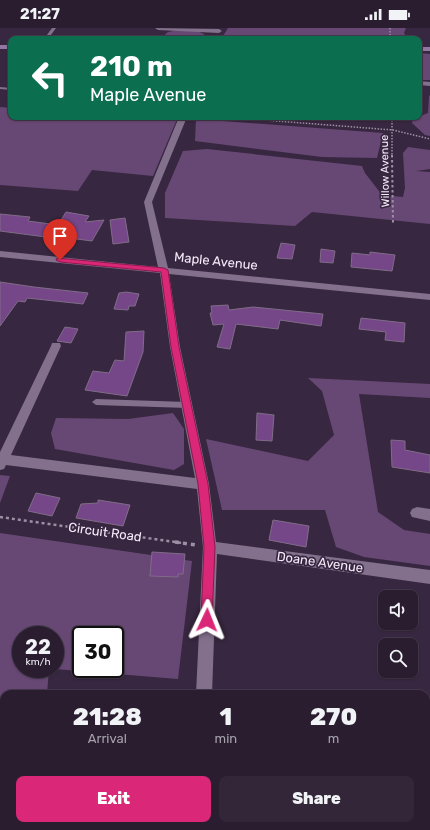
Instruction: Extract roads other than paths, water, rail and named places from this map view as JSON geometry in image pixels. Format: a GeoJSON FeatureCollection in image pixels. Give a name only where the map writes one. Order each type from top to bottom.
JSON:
{"type":"FeatureCollection","features":[{"type":"Feature","properties":{"kind":"street"},"geometry":{"type":"LineString","coordinates":[[158,28],[220,30]]}},
{"type":"Feature","properties":{"kind":"street"},"geometry":{"type":"LineString","coordinates":[[182,120],[148,202],[164,270],[175,347],[203,484],[210,547],[204,690]]}},
{"type":"Feature","properties":{"kind":"street","name":"Maple Avenue"},"geometry":{"type":"LineString","coordinates":[[0,254],[430,297]]}},
{"type":"Feature","properties":{"kind":"street"},"geometry":{"type":"LineString","coordinates":[[56,346],[1,461],[203,484]]}},
{"type":"Feature","properties":{"kind":"street","name":"Doane Avenue"},"geometry":{"type":"LineString","coordinates":[[210,547],[430,577]]}},
{"type":"Feature","properties":{"kind":"lane"},"geometry":{"type":"LineString","coordinates":[[96,402],[187,405]]}}]}
